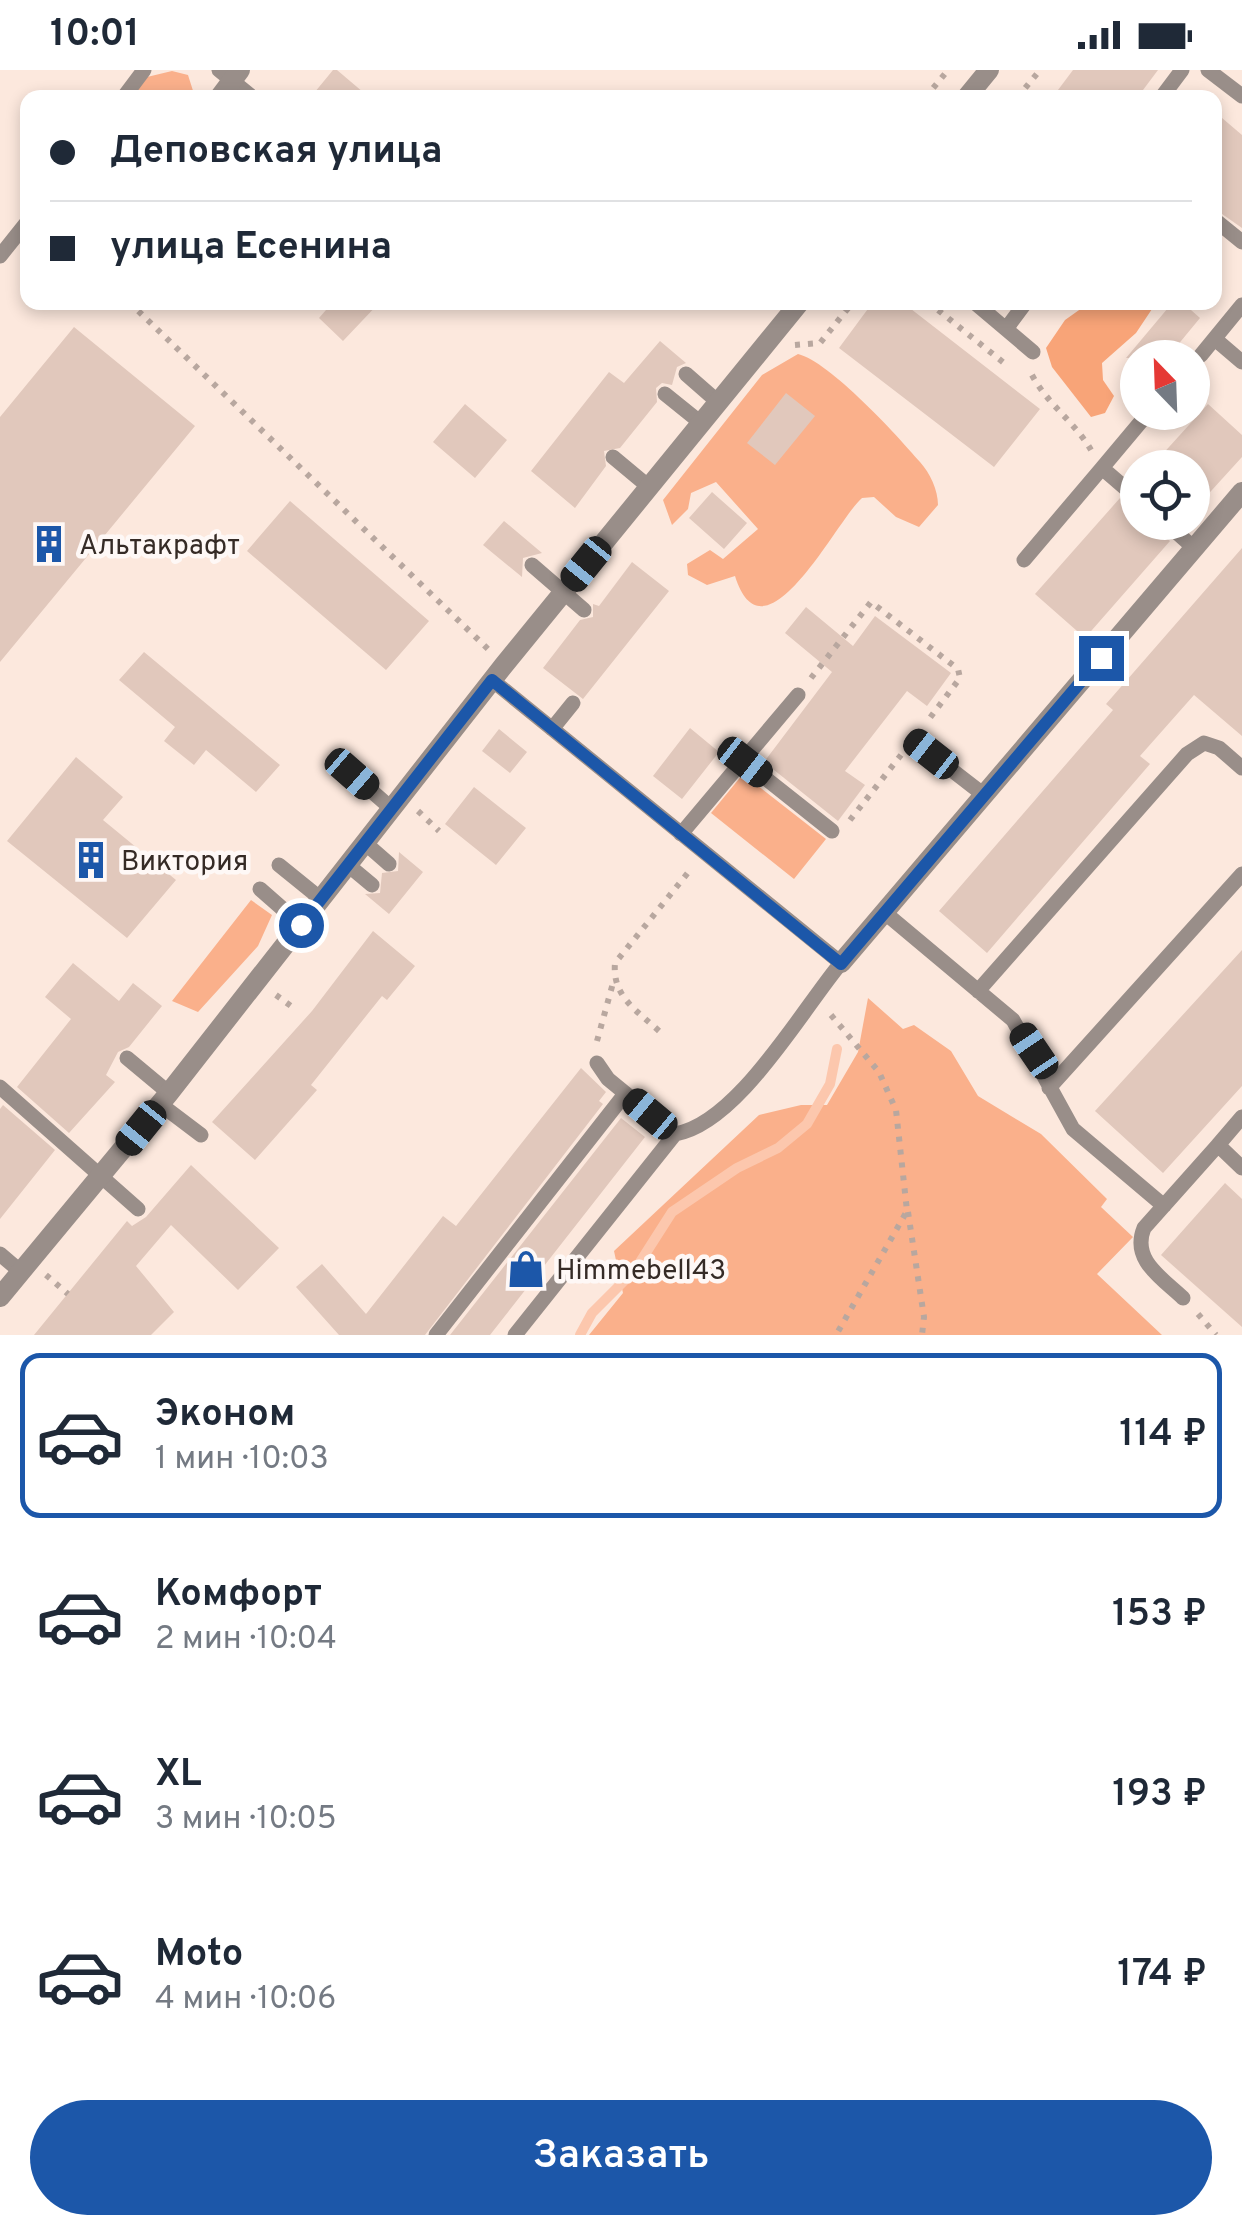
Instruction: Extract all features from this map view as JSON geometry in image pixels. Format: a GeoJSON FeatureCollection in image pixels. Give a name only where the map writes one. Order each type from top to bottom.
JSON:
{"type":"FeatureCollection","features":[{"type":"Feature","properties":{"kind":"street"},"geometry":{"type":"LineString","coordinates":[[972,90],[988,70]]}},
{"type":"Feature","properties":{"kind":"street"},"geometry":{"type":"LineString","coordinates":[[0,1297],[30,1271],[348,864],[400,806],[498,672],[793,310]]}},
{"type":"Feature","properties":{"kind":"street"},"geometry":{"type":"LineString","coordinates":[[841,964],[1242,492]]}},
{"type":"Feature","properties":{"kind":"lane"},"geometry":{"type":"LineString","coordinates":[[1166,90],[1182,70]]}},
{"type":"Feature","properties":{"kind":"lane"},"geometry":{"type":"LineString","coordinates":[[1208,70],[1242,96]]}},
{"type":"Feature","properties":{"kind":"lane"},"geometry":{"type":"LineString","coordinates":[[1222,226],[1242,242]]}},
{"type":"Feature","properties":{"kind":"lane"},"geometry":{"type":"LineString","coordinates":[[0,256],[20,230]]}},
{"type":"Feature","properties":{"kind":"lane"},"geometry":{"type":"LineString","coordinates":[[1210,345],[1242,306]]}},
{"type":"Feature","properties":{"kind":"lane"},"geometry":{"type":"LineString","coordinates":[[983,310],[1029,357]]}},
{"type":"Feature","properties":{"kind":"lane"},"geometry":{"type":"LineString","coordinates":[[1006,330],[1020,310]]}},
{"type":"Feature","properties":{"kind":"lane"},"geometry":{"type":"LineString","coordinates":[[1215,339],[1242,362]]}},
{"type":"Feature","properties":{"kind":"lane"},"geometry":{"type":"LineString","coordinates":[[686,374],[718,402]]}},
{"type":"Feature","properties":{"kind":"lane"},"geometry":{"type":"LineString","coordinates":[[665,394],[701,423]]}},
{"type":"Feature","properties":{"kind":"lane"},"geometry":{"type":"LineString","coordinates":[[1024,560],[1134,430]]}},
{"type":"Feature","properties":{"kind":"lane"},"geometry":{"type":"LineString","coordinates":[[613,457],[650,487]]}},
{"type":"Feature","properties":{"kind":"lane"},"geometry":{"type":"LineString","coordinates":[[1102,468],[1120,484]]}},
{"type":"Feature","properties":{"kind":"lane"},"geometry":{"type":"LineString","coordinates":[[1185,540],[1194,548]]}},
{"type":"Feature","properties":{"kind":"lane"},"geometry":{"type":"LineString","coordinates":[[532,565],[584,610]]}},
{"type":"Feature","properties":{"kind":"lane"},"geometry":{"type":"LineString","coordinates":[[498,672],[552,729],[841,964],[728,1104],[688,1132],[675,1134],[516,1335]]}},
{"type":"Feature","properties":{"kind":"lane"},"geometry":{"type":"LineString","coordinates":[[681,834],[798,695]]}},
{"type":"Feature","properties":{"kind":"lane"},"geometry":{"type":"LineString","coordinates":[[552,729],[573,703]]}},
{"type":"Feature","properties":{"kind":"lane"},"geometry":{"type":"LineString","coordinates":[[913,740],[984,796]]}},
{"type":"Feature","properties":{"kind":"lane"},"geometry":{"type":"LineString","coordinates":[[978,991],[1188,754],[1204,743],[1220,748],[1242,768]]}},
{"type":"Feature","properties":{"kind":"lane"},"geometry":{"type":"LineString","coordinates":[[745,762],[832,831]]}},
{"type":"Feature","properties":{"kind":"lane"},"geometry":{"type":"LineString","coordinates":[[352,774],[400,806]]}},
{"type":"Feature","properties":{"kind":"lane"},"geometry":{"type":"LineString","coordinates":[[365,843],[389,864]]}},
{"type":"Feature","properties":{"kind":"lane"},"geometry":{"type":"LineString","coordinates":[[348,864],[372,885]]}},
{"type":"Feature","properties":{"kind":"lane"},"geometry":{"type":"LineString","coordinates":[[280,865],[321,899]]}},
{"type":"Feature","properties":{"kind":"lane"},"geometry":{"type":"LineString","coordinates":[[1049,1088],[1242,874]]}},
{"type":"Feature","properties":{"kind":"lane"},"geometry":{"type":"LineString","coordinates":[[260,889],[301,925]]}},
{"type":"Feature","properties":{"kind":"lane"},"geometry":{"type":"LineString","coordinates":[[884,912],[1013,1020],[1034,1051],[1049,1088],[1073,1129],[1164,1206]]}},
{"type":"Feature","properties":{"kind":"lane"},"geometry":{"type":"LineString","coordinates":[[127,1058],[201,1135]]}},
{"type":"Feature","properties":{"kind":"lane"},"geometry":{"type":"LineString","coordinates":[[597,1063],[625,1094],[675,1134]]}},
{"type":"Feature","properties":{"kind":"lane"},"geometry":{"type":"LineString","coordinates":[[0,1087],[138,1209]]}},
{"type":"Feature","properties":{"kind":"lane"},"geometry":{"type":"LineString","coordinates":[[436,1335],[625,1094]]}},
{"type":"Feature","properties":{"kind":"lane"},"geometry":{"type":"LineString","coordinates":[[1183,1298],[1142,1258],[1138,1241],[1242,1117]]}},
{"type":"Feature","properties":{"kind":"lane"},"geometry":{"type":"LineString","coordinates":[[1218,1145],[1242,1168]]}},
{"type":"Feature","properties":{"kind":"lane"},"geometry":{"type":"LineString","coordinates":[[0,1254],[30,1271]]}},
{"type":"Feature","properties":{"kind":"path"},"geometry":{"type":"LineString","coordinates":[[932,90],[948,70]]}},
{"type":"Feature","properties":{"kind":"path"},"geometry":{"type":"LineString","coordinates":[[1024,90],[1040,70]]}},
{"type":"Feature","properties":{"kind":"path"},"geometry":{"type":"LineString","coordinates":[[137,310],[498,672]]}},
{"type":"Feature","properties":{"kind":"path"},"geometry":{"type":"LineString","coordinates":[[764,346],[820,344],[847,310]]}},
{"type":"Feature","properties":{"kind":"path"},"geometry":{"type":"LineString","coordinates":[[1029,357],[1047,404],[1078,428],[1102,468]]}},
{"type":"Feature","properties":{"kind":"path"},"geometry":{"type":"LineString","coordinates":[[798,695],[871,602],[958,670],[960,678],[913,740]]}},
{"type":"Feature","properties":{"kind":"path"},"geometry":{"type":"LineString","coordinates":[[832,831],[841,832],[905,750],[917,759]]}},
{"type":"Feature","properties":{"kind":"path"},"geometry":{"type":"LineString","coordinates":[[400,806],[439,831]]}},
{"type":"Feature","properties":{"kind":"path"},"geometry":{"type":"LineString","coordinates":[[597,1063],[598,1034],[615,963],[704,852]]}},
{"type":"Feature","properties":{"kind":"path"},"geometry":{"type":"LineString","coordinates":[[613,983],[627,1002],[659,1030]]}},
{"type":"Feature","properties":{"kind":"path"},"geometry":{"type":"LineString","coordinates":[[267,987],[295,1010]]}},
{"type":"Feature","properties":{"kind":"path"},"geometry":{"type":"LineString","coordinates":[[815,994],[879,1072],[896,1110],[924,1318],[922,1335]]}},
{"type":"Feature","properties":{"kind":"path"},"geometry":{"type":"LineString","coordinates":[[836,1335],[908,1211]]}},
{"type":"Feature","properties":{"kind":"path"},"geometry":{"type":"LineString","coordinates":[[30,1271],[68,1294]]}},
{"type":"Feature","properties":{"kind":"shaded area"},"geometry":{"type":"Polygon","coordinates":[[[172,71],[188,75],[193,90],[137,90],[147,77],[172,71]]]}},
{"type":"Feature","properties":{"kind":"shaded area"},"geometry":{"type":"Polygon","coordinates":[[[1079,310],[1151,310],[1136,333],[1128,340],[1120,340],[1120,347],[1102,363],[1103,380],[1114,396],[1105,413],[1091,417],[1052,367],[1046,348],[1065,320],[1079,310]]]}},
{"type":"Feature","properties":{"kind":"shaded area"},"geometry":{"type":"Polygon","coordinates":[[[798,354],[827,370],[896,435],[927,471],[938,505],[919,527],[896,517],[874,497],[862,498],[800,580],[781,598],[764,606],[748,600],[735,576],[707,585],[688,575],[687,564],[710,550],[723,559],[758,529],[716,482],[691,493],[688,509],[672,525],[663,500],[762,375],[798,354]]]}},
{"type":"Feature","properties":{"kind":"shaded area"},"geometry":{"type":"Polygon","coordinates":[[[743,774],[826,839],[794,879],[711,813],[743,774]]]}},
{"type":"Feature","properties":{"kind":"shaded area"},"geometry":{"type":"Polygon","coordinates":[[[251,900],[272,915],[258,946],[198,1012],[172,1001],[251,900]]]}},
{"type":"Feature","properties":{"kind":"shaded area"},"geometry":{"type":"Polygon","coordinates":[[[868,998],[903,1029],[914,1025],[951,1051],[978,1096],[1041,1134],[1107,1199],[1101,1207],[1133,1237],[1097,1274],[1162,1335],[589,1335],[623,1293],[614,1251],[759,1115],[801,1105],[827,1105],[858,1052],[868,998]]]}},
{"type":"Feature","properties":{"kind":"building"},"geometry":{"type":"Polygon","coordinates":[[[337,70],[361,90],[317,90],[337,70]]]}},
{"type":"Feature","properties":{"kind":"building"},"geometry":{"type":"Polygon","coordinates":[[[1073,70],[1158,70],[1143,90],[1058,90],[1073,70]]]}},
{"type":"Feature","properties":{"kind":"building"},"geometry":{"type":"Polygon","coordinates":[[[1222,118],[1242,135],[1242,228],[1222,214],[1222,118]]]}},
{"type":"Feature","properties":{"kind":"building"},"geometry":{"type":"Polygon","coordinates":[[[326,310],[372,310],[343,341],[319,318],[326,310]]]}},
{"type":"Feature","properties":{"kind":"building"},"geometry":{"type":"Polygon","coordinates":[[[867,310],[912,310],[1040,409],[994,467],[839,348],[867,310]]]}},
{"type":"Feature","properties":{"kind":"building"},"geometry":{"type":"Polygon","coordinates":[[[1166,310],[1191,310],[1200,318],[1182,340],[1141,340],[1166,310]]]}},
{"type":"Feature","properties":{"kind":"building","name":"Альтакрафт"},"geometry":{"type":"Polygon","coordinates":[[[74,327],[195,426],[0,662],[0,417],[74,327]]]}},
{"type":"Feature","properties":{"kind":"building"},"geometry":{"type":"Polygon","coordinates":[[[660,341],[686,363],[677,367],[672,385],[662,383],[656,388],[657,402],[620,448],[604,451],[606,466],[575,508],[531,471],[609,372],[624,383],[660,341]]]}},
{"type":"Feature","properties":{"kind":"building"},"geometry":{"type":"Polygon","coordinates":[[[786,393],[815,416],[775,465],[747,443],[786,393]]]}},
{"type":"Feature","properties":{"kind":"building"},"geometry":{"type":"Polygon","coordinates":[[[465,404],[507,440],[475,478],[433,442],[465,404]]]}},
{"type":"Feature","properties":{"kind":"building"},"geometry":{"type":"Polygon","coordinates":[[[1210,406],[1242,435],[1242,457],[1210,492],[1210,450],[1166,450],[1184,430],[1210,430],[1210,406]]]}},
{"type":"Feature","properties":{"kind":"building"},"geometry":{"type":"Polygon","coordinates":[[[712,492],[747,523],[724,549],[689,518],[712,492]]]}},
{"type":"Feature","properties":{"kind":"building"},"geometry":{"type":"Polygon","coordinates":[[[1120,498],[1120,540],[1170,541],[1085,638],[1035,594],[1120,498]]]}},
{"type":"Feature","properties":{"kind":"building"},"geometry":{"type":"Polygon","coordinates":[[[290,501],[429,621],[386,670],[247,551],[290,501]]]}},
{"type":"Feature","properties":{"kind":"building"},"geometry":{"type":"Polygon","coordinates":[[[504,521],[542,553],[523,558],[522,577],[483,545],[504,521]]]}},
{"type":"Feature","properties":{"kind":"building"},"geometry":{"type":"Polygon","coordinates":[[[1242,548],[1242,736],[1194,695],[1140,756],[1150,764],[987,953],[939,911],[1113,710],[1106,704],[1242,548]]]}},
{"type":"Feature","properties":{"kind":"building"},"geometry":{"type":"Polygon","coordinates":[[[632,562],[669,591],[583,699],[543,668],[580,620],[593,617],[593,604],[599,606],[632,562]]]}},
{"type":"Feature","properties":{"kind":"building"},"geometry":{"type":"Polygon","coordinates":[[[806,607],[853,646],[875,616],[951,673],[927,706],[907,691],[845,771],[865,785],[838,821],[764,762],[832,672],[785,633],[806,607]]]}},
{"type":"Feature","properties":{"kind":"building"},"geometry":{"type":"Polygon","coordinates":[[[144,652],[280,765],[256,792],[206,750],[194,765],[164,741],[175,727],[119,680],[144,652]]]}},
{"type":"Feature","properties":{"kind":"building"},"geometry":{"type":"Polygon","coordinates":[[[690,728],[719,752],[682,799],[653,776],[690,728]]]}},
{"type":"Feature","properties":{"kind":"building"},"geometry":{"type":"Polygon","coordinates":[[[499,729],[527,752],[510,773],[482,751],[499,729]]]}},
{"type":"Feature","properties":{"kind":"building","name":"Виктория"},"geometry":{"type":"Polygon","coordinates":[[[76,757],[123,797],[103,820],[176,880],[127,938],[7,841],[76,757]]]}},
{"type":"Feature","properties":{"kind":"building"},"geometry":{"type":"Polygon","coordinates":[[[474,787],[526,828],[496,865],[445,824],[474,787]]]}},
{"type":"Feature","properties":{"kind":"building"},"geometry":{"type":"Polygon","coordinates":[[[399,852],[423,872],[389,914],[365,894],[380,893],[382,873],[398,871],[399,852]]]}},
{"type":"Feature","properties":{"kind":"building"},"geometry":{"type":"Polygon","coordinates":[[[373,931],[415,966],[387,1000],[382,996],[311,1085],[317,1090],[255,1160],[212,1122],[312,1011],[373,931]]]}},
{"type":"Feature","properties":{"kind":"building"},"geometry":{"type":"Polygon","coordinates":[[[1242,950],[1242,1086],[1163,1173],[1095,1111],[1242,950]]]}},
{"type":"Feature","properties":{"kind":"building"},"geometry":{"type":"Polygon","coordinates":[[[73,963],[119,1001],[133,983],[162,1006],[129,1047],[118,1052],[106,1075],[115,1082],[69,1133],[17,1087],[71,1019],[45,997],[73,963]]]}},
{"type":"Feature","properties":{"kind":"building"},"geometry":{"type":"Polygon","coordinates":[[[581,1068],[606,1092],[599,1101],[603,1104],[425,1335],[339,1335],[296,1287],[322,1264],[366,1314],[443,1216],[456,1226],[581,1068]]]}},
{"type":"Feature","properties":{"kind":"building"},"geometry":{"type":"Polygon","coordinates":[[[3,1105],[55,1150],[0,1219],[0,1109],[3,1105]]]}},
{"type":"Feature","properties":{"kind":"building"},"geometry":{"type":"Polygon","coordinates":[[[621,1118],[645,1137],[490,1335],[450,1335],[621,1118]]]}},
{"type":"Feature","properties":{"kind":"building"},"geometry":{"type":"Polygon","coordinates":[[[191,1165],[279,1248],[238,1290],[171,1225],[136,1266],[174,1312],[151,1335],[34,1335],[127,1221],[132,1226],[146,1217],[191,1165]]]}},
{"type":"Feature","properties":{"kind":"building"},"geometry":{"type":"Polygon","coordinates":[[[1225,1183],[1242,1199],[1242,1327],[1161,1255],[1225,1183]]]}},
{"type":"Feature","properties":{"kind":"waterway"},"geometry":{"type":"LineString","coordinates":[[580,1335],[592,1313],[635,1270],[672,1212],[737,1168],[778,1148],[807,1124],[830,1084],[837,1049]]}},
{"type":"Feature","properties":{"kind":"place","name":"Альтакрафт"},"geometry":{"type":"Point","coordinates":[49,544]}},
{"type":"Feature","properties":{"kind":"place","name":"Виктория"},"geometry":{"type":"Point","coordinates":[91,860]}},
{"type":"Feature","properties":{"kind":"place","name":"Himmebell43"},"geometry":{"type":"Point","coordinates":[526,1269]}},
{"type":"Feature","properties":{"kind":"route"},"geometry":{"type":"LineString","coordinates":[[301,925],[492,680],[841,964],[1101,658]]}}]}
